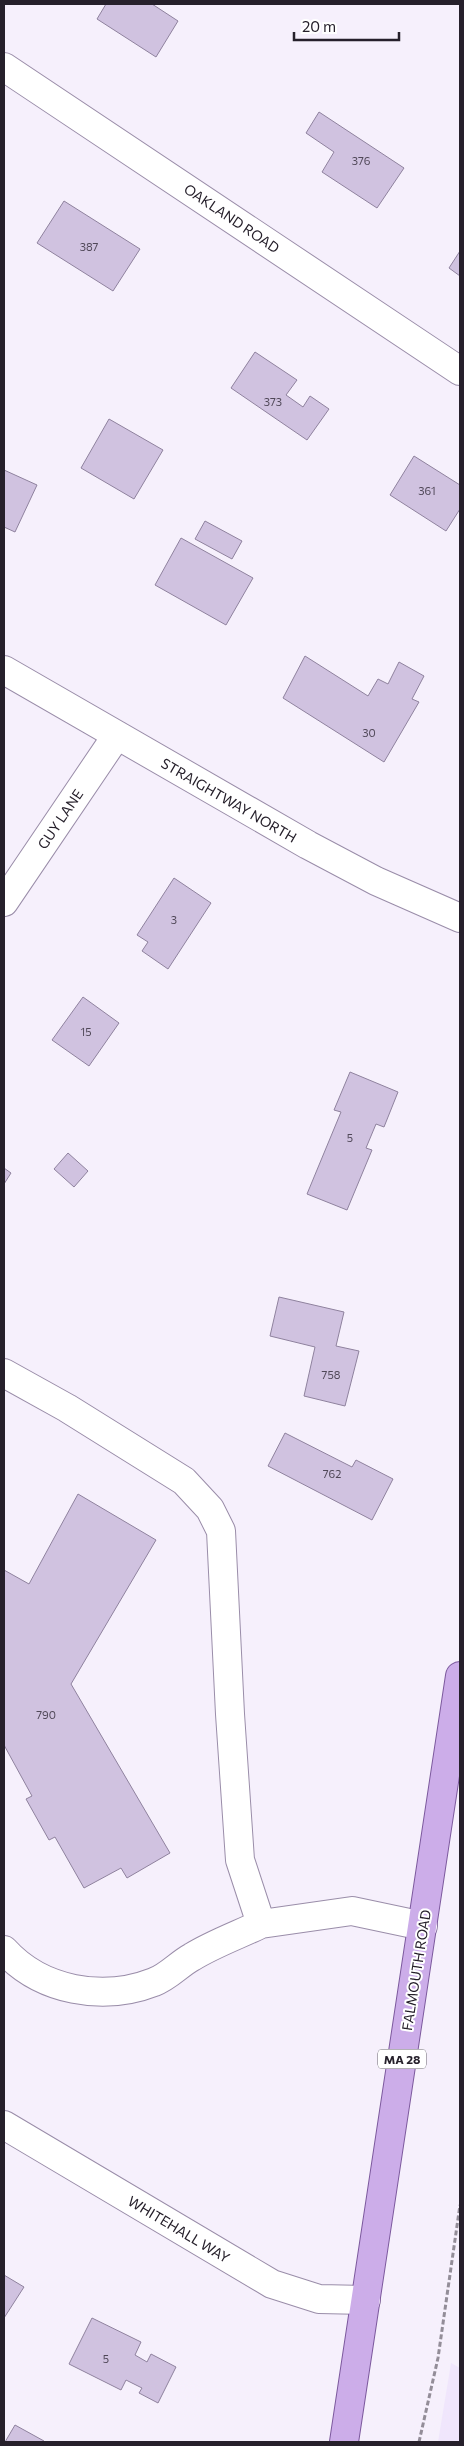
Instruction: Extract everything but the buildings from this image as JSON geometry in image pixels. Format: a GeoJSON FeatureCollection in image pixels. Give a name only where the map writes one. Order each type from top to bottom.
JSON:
{"type":"FeatureCollection","features":[{"type":"Feature","properties":{"kind":"main road","name":"FALMOUTH ROAD"},"geometry":{"type":"LineString","coordinates":[[344,2442],[460,1676]]}},
{"type":"Feature","properties":{"kind":"street","name":"OAKLAND ROAD"},"geometry":{"type":"LineString","coordinates":[[4,67],[460,370]]}},
{"type":"Feature","properties":{"kind":"street","name":"STRAIGHTWAY NORTH"},"geometry":{"type":"LineString","coordinates":[[4,670],[308,845],[376,881],[460,918]]}},
{"type":"Feature","properties":{"kind":"street","name":"GUY LANE"},"geometry":{"type":"LineString","coordinates":[[4,902],[117,735]]}},
{"type":"Feature","properties":{"kind":"street"},"geometry":{"type":"LineString","coordinates":[[4,1373],[67,1408],[184,1481],[210,1509],[221,1531],[230,1714],[240,1860],[260,1924]]}},
{"type":"Feature","properties":{"kind":"street"},"geometry":{"type":"LineString","coordinates":[[4,1950],[16,1964],[49,1983],[80,1990],[112,1992],[155,1982],[193,1956],[260,1924],[352,1911],[423,1926]]}},
{"type":"Feature","properties":{"kind":"street","name":"WHITEHALL WAY"},"geometry":{"type":"LineString","coordinates":[[4,2124],[272,2284],[320,2299],[366,2300]]}},
{"type":"Feature","properties":{"kind":"path"},"geometry":{"type":"LineString","coordinates":[[419,2442],[438,2358],[460,2205]]}},
{"type":"Feature","properties":{"kind":"shaded area"},"geometry":{"type":"Polygon","coordinates":[[[451,2363],[460,2368],[460,2442],[438,2442],[451,2363]]]}}]}
